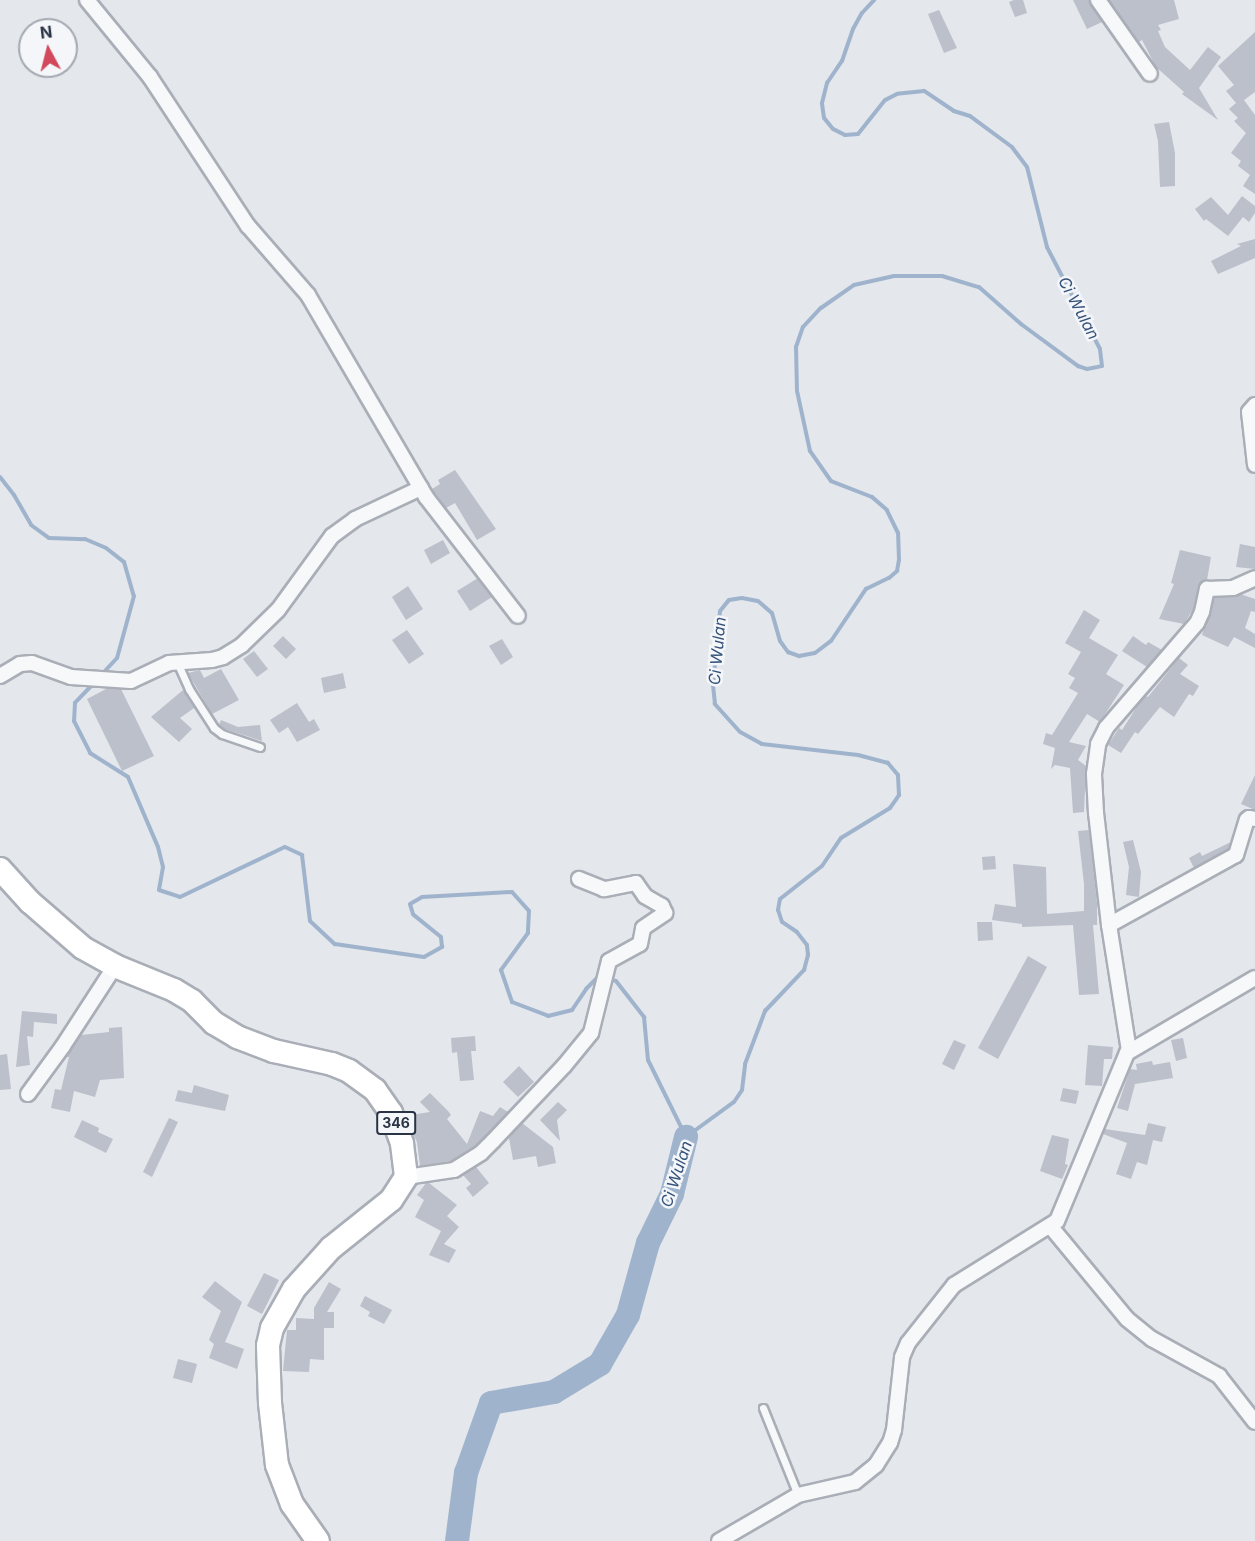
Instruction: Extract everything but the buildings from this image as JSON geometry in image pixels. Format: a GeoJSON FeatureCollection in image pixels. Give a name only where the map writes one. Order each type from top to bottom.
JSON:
{"type":"FeatureCollection","features":[{"type":"Feature","properties":{"kind":"main road","name":"346"},"geometry":{"type":"LineString","coordinates":[[0,869],[70,939],[116,966],[174,990],[192,1001],[214,1023],[237,1038],[274,1051],[332,1064],[367,1082],[383,1100],[398,1127],[406,1177]]}},
{"type":"Feature","properties":{"kind":"main road"},"geometry":{"type":"LineString","coordinates":[[318,1541],[292,1504],[277,1465],[270,1403],[268,1346],[270,1337],[281,1308],[315,1264],[381,1209],[406,1177]]}},
{"type":"Feature","properties":{"kind":"street"},"geometry":{"type":"LineString","coordinates":[[87,0],[150,77],[248,226],[308,295],[421,488],[518,616]]}},
{"type":"Feature","properties":{"kind":"street"},"geometry":{"type":"LineString","coordinates":[[1098,0],[1150,74]]}},
{"type":"Feature","properties":{"kind":"street"},"geometry":{"type":"LineString","coordinates":[[1255,405],[1250,408],[1249,416],[1255,465]]}},
{"type":"Feature","properties":{"kind":"street"},"geometry":{"type":"LineString","coordinates":[[0,676],[14,667],[32,663],[86,680],[131,681],[162,666],[177,662],[212,660],[234,651],[278,610],[332,536],[355,519],[421,488]]}},
{"type":"Feature","properties":{"kind":"street"},"geometry":{"type":"LineString","coordinates":[[719,1541],[798,1495],[855,1482],[872,1470],[890,1443],[902,1357],[908,1343],[954,1285],[1051,1227],[1063,1210],[1129,1051],[1109,925],[1094,774],[1101,736],[1197,622],[1207,590],[1233,588],[1255,578]]}},
{"type":"Feature","properties":{"kind":"street"},"geometry":{"type":"LineString","coordinates":[[1109,925],[1236,855],[1247,820],[1255,819]]}},
{"type":"Feature","properties":{"kind":"street"},"geometry":{"type":"LineString","coordinates":[[406,1177],[454,1170],[481,1153],[582,1046],[594,1026],[596,1008],[612,959],[640,944],[643,928],[663,915],[665,908],[645,896],[636,883],[604,889],[579,879]]}},
{"type":"Feature","properties":{"kind":"street"},"geometry":{"type":"LineString","coordinates":[[28,1094],[116,966]]}},
{"type":"Feature","properties":{"kind":"street"},"geometry":{"type":"LineString","coordinates":[[1129,1051],[1255,978]]}},
{"type":"Feature","properties":{"kind":"street"},"geometry":{"type":"LineString","coordinates":[[1051,1227],[1126,1319],[1152,1339],[1219,1376],[1255,1422]]}},
{"type":"Feature","properties":{"kind":"lane"},"geometry":{"type":"LineString","coordinates":[[177,662],[189,689],[218,732],[260,747]]}},
{"type":"Feature","properties":{"kind":"lane"},"geometry":{"type":"LineString","coordinates":[[763,1408],[798,1495]]}},
{"type":"Feature","properties":{"kind":"waterway","name":"Ci Wulan"},"geometry":{"type":"LineString","coordinates":[[609,979],[616,981],[644,1017],[648,1060],[686,1137],[734,1102],[742,1090],[745,1064],[765,1011],[804,970],[808,955],[807,945],[797,932],[782,922],[778,910],[780,899],[822,866],[841,838],[890,808],[899,795],[898,775],[888,763],[858,755],[762,744],[740,732],[715,704],[713,685],[720,611],[729,600],[742,598],[758,601],[772,613],[780,641],[788,652],[799,656],[815,653],[831,641],[866,589],[889,578],[897,571],[898,533],[887,510],[872,497],[831,481],[810,451],[797,391],[796,347],[803,327],[821,308],[854,285],[894,276],[942,276],[979,287],[1021,324],[1078,366],[1087,369],[1102,366],[1100,349],[1047,247],[1027,167],[1012,147],[970,116],[954,111],[924,91],[897,94],[885,100],[858,134],[845,135],[833,129],[824,118],[822,103],[827,83],[842,61],[853,29],[862,13],[874,0]]}},
{"type":"Feature","properties":{"kind":"waterway"},"geometry":{"type":"LineString","coordinates":[[0,477],[14,495],[31,525],[49,538],[85,539],[106,548],[124,562],[134,596],[117,658],[100,676]]}},
{"type":"Feature","properties":{"kind":"waterway"},"geometry":{"type":"LineString","coordinates":[[95,682],[75,703],[74,721],[90,753],[128,777],[158,847],[163,867],[159,890],[180,897],[285,847],[302,855],[310,921],[335,944],[424,957],[442,947],[441,937],[413,914],[410,904],[422,897],[512,892],[529,911],[528,933],[501,970],[512,1002],[548,1016],[572,1010],[586,989],[599,976],[602,977]]}},
{"type":"Feature","properties":{"kind":"waterway","name":"Ci Wulan"},"geometry":{"type":"LineString","coordinates":[[457,1541],[466,1473],[491,1403],[554,1392],[600,1364],[628,1315],[648,1243],[672,1194],[686,1137]]}}]}
